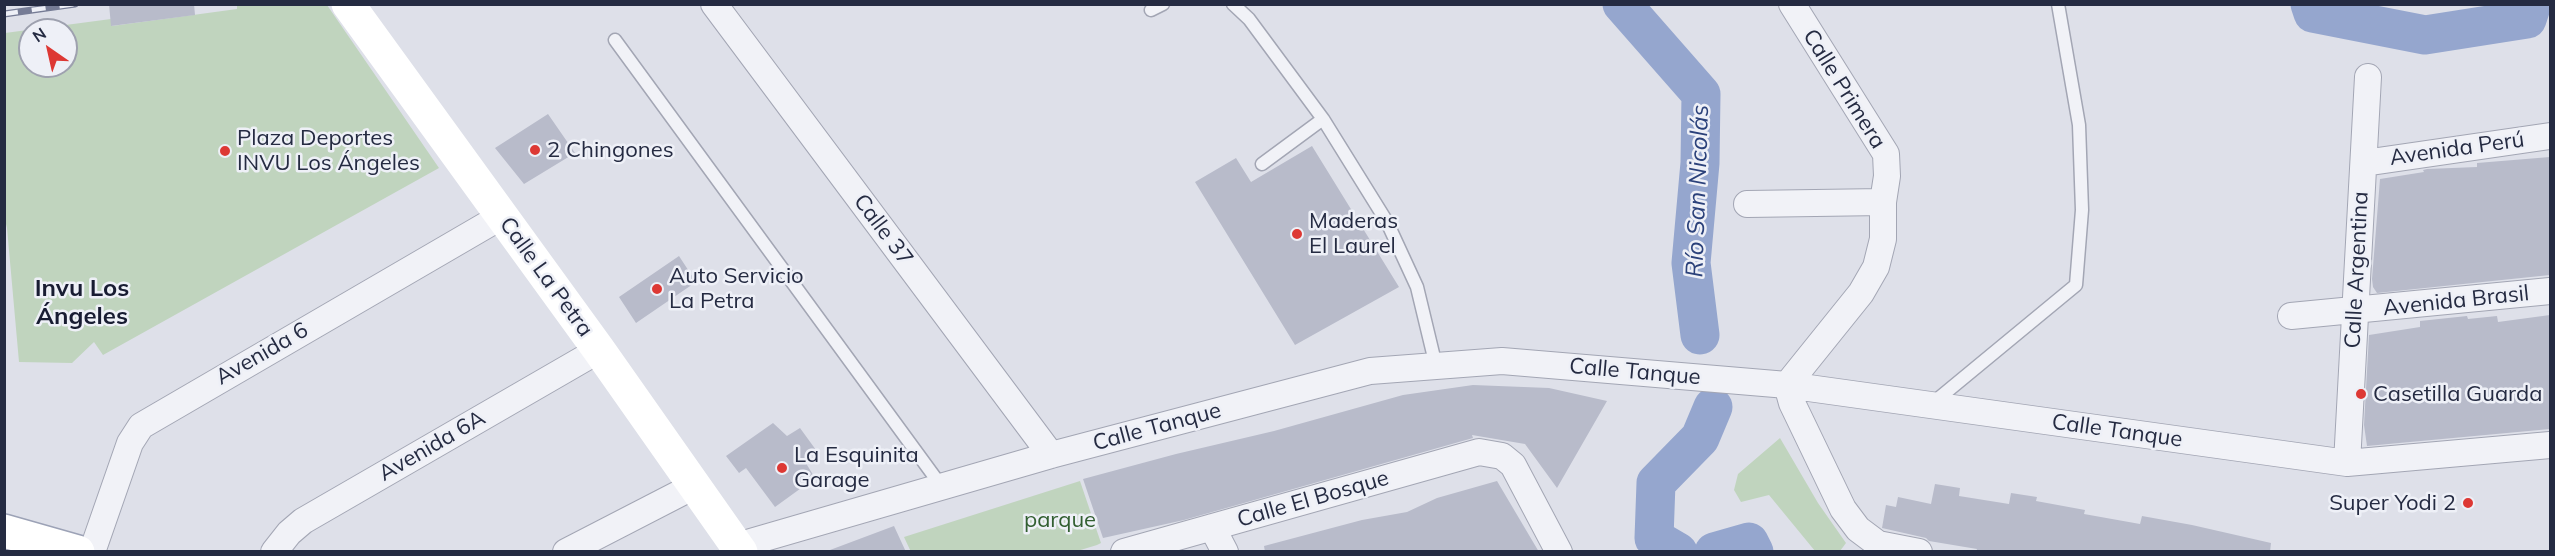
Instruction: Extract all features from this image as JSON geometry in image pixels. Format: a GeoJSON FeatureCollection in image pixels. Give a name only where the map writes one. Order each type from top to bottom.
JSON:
{"type":"FeatureCollection","features":[{"type":"Feature","properties":{"kind":"street","name":"Calle La Petra"},"geometry":{"type":"LineString","coordinates":[[348,4],[599,350],[739,549]]}},
{"type":"Feature","properties":{"kind":"street","name":"Calle 37"},"geometry":{"type":"LineString","coordinates":[[714,4],[1051,455]]}},
{"type":"Feature","properties":{"kind":"street","name":"Calle Primera"},"geometry":{"type":"LineString","coordinates":[[1787,385],[1861,292],[1876,267],[1883,239],[1883,202],[1887,176],[1886,153],[1792,4]]}},
{"type":"Feature","properties":{"kind":"street","name":"Calle Argentina"},"geometry":{"type":"LineString","coordinates":[[2347,463],[2368,77]]}},
{"type":"Feature","properties":{"kind":"street","name":"Avenida Perú"},"geometry":{"type":"LineString","coordinates":[[2364,163],[2550,136]]}},
{"type":"Feature","properties":{"kind":"street"},"geometry":{"type":"LineString","coordinates":[[1747,204],[1883,202]]}},
{"type":"Feature","properties":{"kind":"street","name":"Avenida 6"},"geometry":{"type":"LineString","coordinates":[[92,552],[130,443],[141,426],[502,216]]}},
{"type":"Feature","properties":{"kind":"street","name":"Avenida Brasil"},"geometry":{"type":"LineString","coordinates":[[2291,316],[2550,291]]}},
{"type":"Feature","properties":{"kind":"street","name":"Avenida 6A"},"geometry":{"type":"LineString","coordinates":[[274,552],[289,533],[303,521],[599,350]]}},
{"type":"Feature","properties":{"kind":"street","name":"Calle Tanque"},"geometry":{"type":"LineString","coordinates":[[739,549],[1051,455],[1370,371],[1502,361],[1787,385],[2347,463],[2550,445]]}},
{"type":"Feature","properties":{"kind":"street"},"geometry":{"type":"LineString","coordinates":[[1787,385],[1792,404],[1843,509],[1858,529],[1878,544],[1919,552]]}},
{"type":"Feature","properties":{"kind":"street","name":"Calle El Bosque"},"geometry":{"type":"LineString","coordinates":[[1124,552],[1479,452],[1502,456],[1513,465],[1559,552]]}},
{"type":"Feature","properties":{"kind":"street"},"geometry":{"type":"LineString","coordinates":[[566,552],[694,486]]}},
{"type":"Feature","properties":{"kind":"street"},"geometry":{"type":"LineString","coordinates":[[1212,527],[1225,552]]}},
{"type":"Feature","properties":{"kind":"street"},"geometry":{"type":"LineString","coordinates":[[4,531],[78,552]]}},
{"type":"Feature","properties":{"kind":"lane"},"geometry":{"type":"LineString","coordinates":[[1151,10],[1163,4]]}},
{"type":"Feature","properties":{"kind":"lane"},"geometry":{"type":"LineString","coordinates":[[1233,4],[1249,19],[1323,119],[1387,222],[1417,287],[1436,366]]}},
{"type":"Feature","properties":{"kind":"lane"},"geometry":{"type":"LineString","coordinates":[[1933,404],[2076,285],[2082,210],[2079,125],[2058,4]]}},
{"type":"Feature","properties":{"kind":"lane"},"geometry":{"type":"LineString","coordinates":[[615,40],[942,487]]}},
{"type":"Feature","properties":{"kind":"lane"},"geometry":{"type":"LineString","coordinates":[[1262,164],[1323,119]]}},
{"type":"Feature","properties":{"kind":"green space"},"geometry":{"type":"Polygon","coordinates":[[[237,5],[327,5],[439,168],[103,355],[94,342],[72,363],[19,362],[5,220],[5,33],[18,31],[18,78],[78,78],[78,23],[111,19],[112,26],[237,9],[237,5]]]}},
{"type":"Feature","properties":{"kind":"green space"},"geometry":{"type":"Polygon","coordinates":[[[1780,438],[1818,503],[1846,543],[1840,551],[1815,551],[1769,495],[1741,502],[1734,490],[1738,474],[1780,438]]]}},
{"type":"Feature","properties":{"kind":"green space","name":"parque"},"geometry":{"type":"Polygon","coordinates":[[[1080,481],[1101,543],[1097,545],[1074,552],[911,552],[904,537],[1080,481]]]}},
{"type":"Feature","properties":{"kind":"building"},"geometry":{"type":"Polygon","coordinates":[[[109,4],[194,4],[195,15],[111,26],[109,4]]]}},
{"type":"Feature","properties":{"kind":"building","name":"2 Chingones"},"geometry":{"type":"Polygon","coordinates":[[[548,114],[575,153],[524,184],[495,148],[548,114]]]}},
{"type":"Feature","properties":{"kind":"building","name":"Maderas El Laurel"},"geometry":{"type":"Polygon","coordinates":[[[1312,146],[1399,287],[1295,345],[1195,182],[1236,158],[1251,182],[1312,146]]]}},
{"type":"Feature","properties":{"kind":"building"},"geometry":{"type":"Polygon","coordinates":[[[2550,157],[2550,275],[2377,293],[2372,279],[2380,179],[2424,172],[2423,170],[2427,169],[2477,167],[2477,163],[2550,157]]]}},
{"type":"Feature","properties":{"kind":"building","name":"Auto Servicio La Petra"},"geometry":{"type":"Polygon","coordinates":[[[679,256],[696,282],[636,323],[619,297],[679,256]]]}},
{"type":"Feature","properties":{"kind":"building"},"geometry":{"type":"Polygon","coordinates":[[[2550,315],[2550,429],[2367,446],[2364,425],[2369,335],[2420,327],[2420,321],[2467,316],[2468,319],[2497,316],[2498,322],[2550,315]]]}},
{"type":"Feature","properties":{"kind":"building"},"geometry":{"type":"Polygon","coordinates":[[[1473,385],[1549,388],[1607,401],[1557,488],[1525,444],[1472,435],[1473,438],[1184,520],[1103,538],[1083,479],[1274,431],[1403,395],[1473,385]]]}},
{"type":"Feature","properties":{"kind":"building","name":"La Esquinita Garage"},"geometry":{"type":"Polygon","coordinates":[[[773,423],[787,436],[800,428],[816,450],[804,460],[815,478],[775,507],[746,468],[739,473],[726,456],[773,423]]]}},
{"type":"Feature","properties":{"kind":"building"},"geometry":{"type":"Polygon","coordinates":[[[1497,481],[1539,552],[1265,552],[1264,546],[1362,520],[1407,512],[1437,498],[1497,481]]]}},
{"type":"Feature","properties":{"kind":"building"},"geometry":{"type":"Polygon","coordinates":[[[1935,484],[1960,488],[1959,496],[2009,504],[2011,493],[2037,497],[2036,501],[2085,510],[2084,514],[2140,524],[2142,516],[2192,525],[2271,543],[2270,552],[1976,552],[1977,549],[1929,541],[1926,538],[1882,528],[1886,505],[1896,507],[1898,497],[1931,504],[1935,484]]]}},
{"type":"Feature","properties":{"kind":"building"},"geometry":{"type":"Polygon","coordinates":[[[894,526],[906,552],[830,552],[830,550],[894,526]]]}},
{"type":"Feature","properties":{"kind":"waterway","name":"Río San Nicolás"},"geometry":{"type":"LineString","coordinates":[[1622,4],[1701,94],[1700,163],[1691,263],[1700,335]]}},
{"type":"Feature","properties":{"kind":"waterway"},"geometry":{"type":"LineString","coordinates":[[2310,4],[2313,13],[2425,35],[2527,19],[2532,4]]}},
{"type":"Feature","properties":{"kind":"waterway","name":"Río San Nicolás"},"geometry":{"type":"LineString","coordinates":[[1678,552],[1654,538],[1656,483],[1700,438],[1713,407]]}},
{"type":"Feature","properties":{"kind":"waterway","name":"Río San Nicolás"},"geometry":{"type":"LineString","coordinates":[[1714,552],[1749,542],[1754,552]]}},
{"type":"Feature","properties":{"kind":"railway"},"geometry":{"type":"LineString","coordinates":[[4,14],[75,4]]}},
{"type":"Feature","properties":{"kind":"place","name":"2 Chingones"},"geometry":{"type":"Point","coordinates":[535,150]}},
{"type":"Feature","properties":{"kind":"place","name":"Plaza Deportes INVU Los Ángeles"},"geometry":{"type":"Point","coordinates":[225,151]}},
{"type":"Feature","properties":{"kind":"place","name":"Maderas El Laurel"},"geometry":{"type":"Point","coordinates":[1297,234]}},
{"type":"Feature","properties":{"kind":"place","name":"Auto Servicio La Petra"},"geometry":{"type":"Point","coordinates":[657,289]}},
{"type":"Feature","properties":{"kind":"place","name":"Casetilla Guarda"},"geometry":{"type":"Point","coordinates":[2361,394]}},
{"type":"Feature","properties":{"kind":"place","name":"La Esquinita Garage"},"geometry":{"type":"Point","coordinates":[782,468]}},
{"type":"Feature","properties":{"kind":"place","name":"Super Yodi 2"},"geometry":{"type":"Point","coordinates":[2468,503]}},
{"type":"Feature","properties":{"kind":"district","name":"Invu Los Ángeles"},"geometry":{"type":"Point","coordinates":[82,303]}}]}
